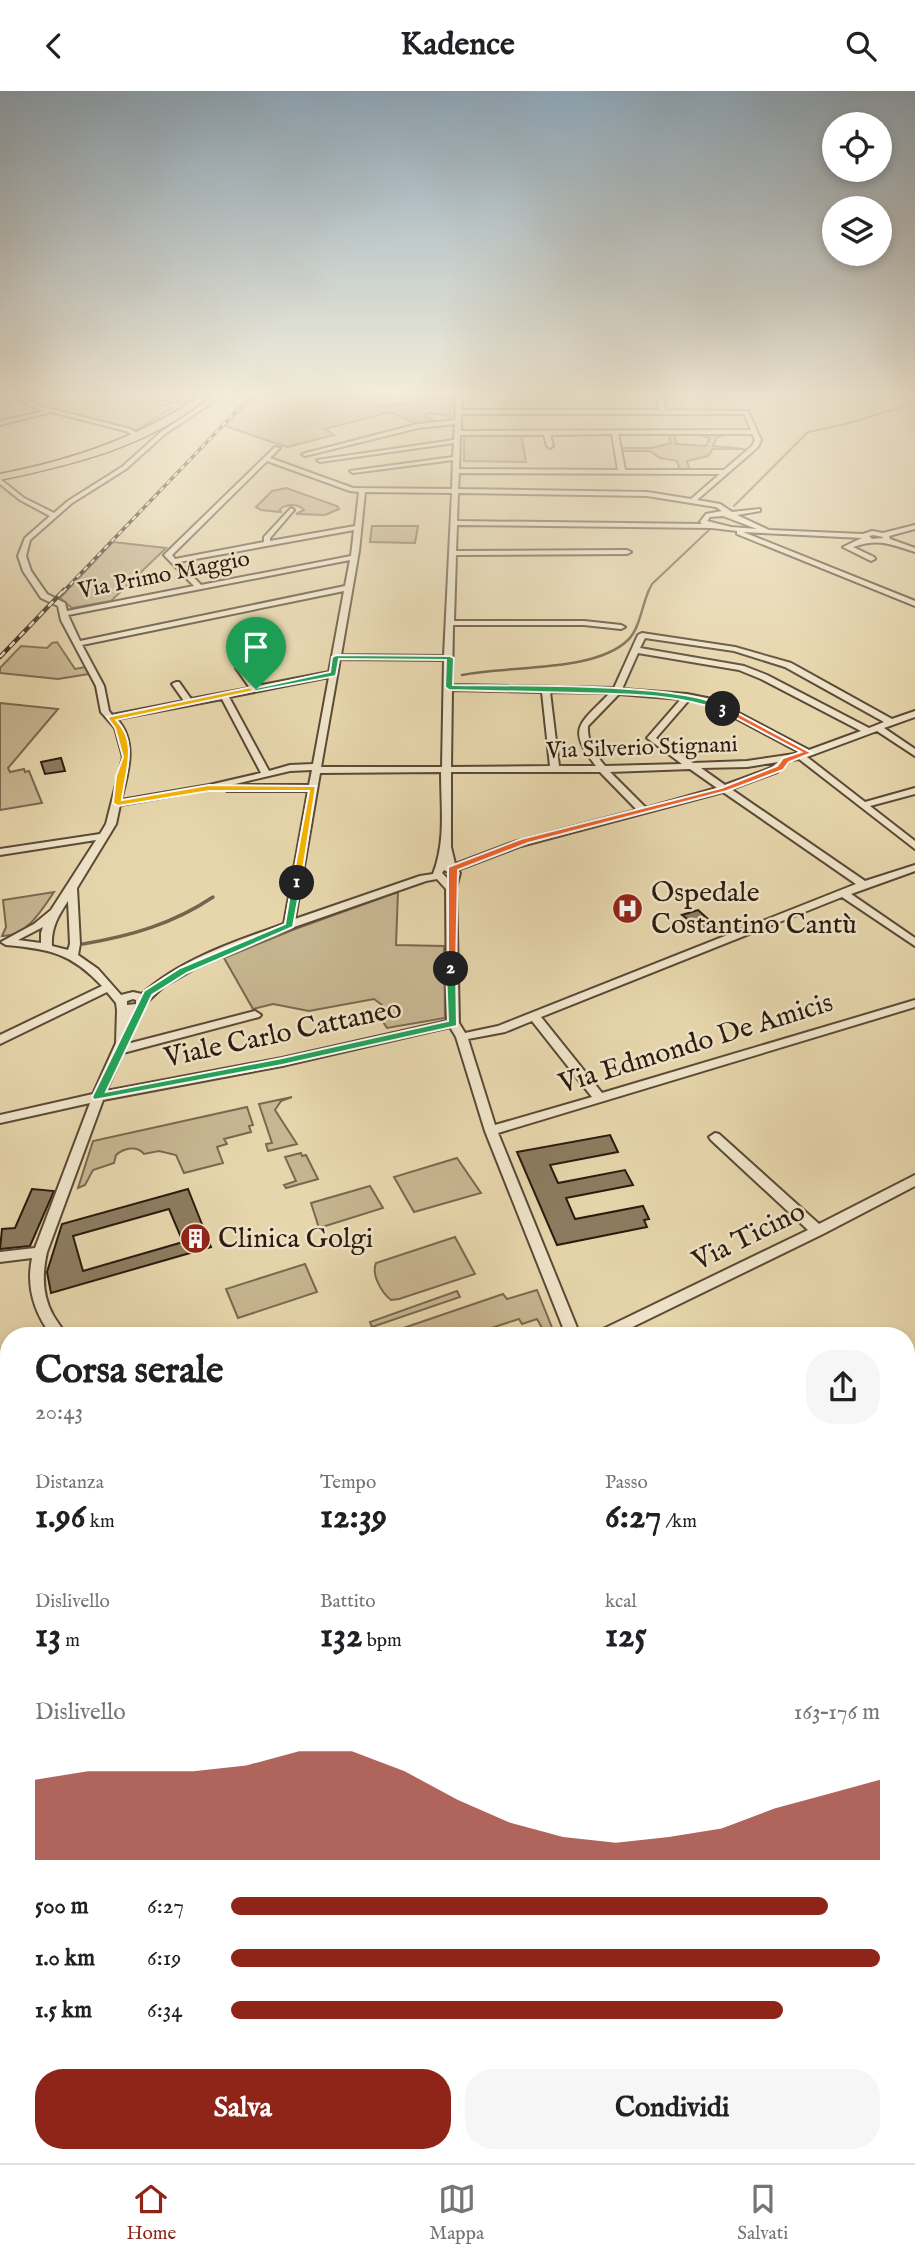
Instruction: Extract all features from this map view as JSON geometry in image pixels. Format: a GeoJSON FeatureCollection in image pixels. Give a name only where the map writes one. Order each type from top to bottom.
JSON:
{"type":"FeatureCollection","features":[{"type":"Feature","properties":{"kind":"street"},"geometry":{"type":"LineString","coordinates":[[15,493],[53,515]]}},
{"type":"Feature","properties":{"kind":"street"},"geometry":{"type":"LineString","coordinates":[[47,947],[46,933],[55,912],[104,836],[118,803],[121,776],[127,757],[119,727],[105,712],[100,686],[77,644],[63,614],[61,603],[44,596],[30,577],[22,556],[27,539],[53,515],[87,493]]}},
{"type":"Feature","properties":{"kind":"street"},"geometry":{"type":"LineString","coordinates":[[200,588],[168,555],[232,493]]}},
{"type":"Feature","properties":{"kind":"street"},"geometry":{"type":"LineString","coordinates":[[289,925],[354,557],[362,493]]}},
{"type":"Feature","properties":{"kind":"street"},"geometry":{"type":"LineString","coordinates":[[456,493],[446,770],[446,876],[453,1023],[461,1037],[491,1131],[570,1327]]}},
{"type":"Feature","properties":{"kind":"street"},"geometry":{"type":"LineString","coordinates":[[522,493],[647,494],[711,503],[730,514],[750,531],[915,604]]}},
{"type":"Feature","properties":{"kind":"street"},"geometry":{"type":"LineString","coordinates":[[693,500],[701,493]]}},
{"type":"Feature","properties":{"kind":"street"},"geometry":{"type":"LineString","coordinates":[[710,526],[703,522],[713,513],[714,507],[711,503]]}},
{"type":"Feature","properties":{"kind":"street"},"geometry":{"type":"LineString","coordinates":[[267,542],[266,538],[291,510]]}},
{"type":"Feature","properties":{"kind":"street"},"geometry":{"type":"LineString","coordinates":[[713,513],[730,514],[758,510]]}},
{"type":"Feature","properties":{"kind":"street"},"geometry":{"type":"LineString","coordinates":[[454,523],[710,526],[750,531],[885,538],[915,550]]}},
{"type":"Feature","properties":{"kind":"street"},"geometry":{"type":"LineString","coordinates":[[174,561],[358,527]]}},
{"type":"Feature","properties":{"kind":"street"},"geometry":{"type":"LineString","coordinates":[[791,527],[852,529],[867,536]]}},
{"type":"Feature","properties":{"kind":"street"},"geometry":{"type":"LineString","coordinates":[[885,538],[915,527]]}},
{"type":"Feature","properties":{"kind":"street"},"geometry":{"type":"LineString","coordinates":[[867,536],[847,547],[871,559]]}},
{"type":"Feature","properties":{"kind":"street"},"geometry":{"type":"LineString","coordinates":[[453,553],[627,552]]}},
{"type":"Feature","properties":{"kind":"street","name":"Via Primo Maggio"},"geometry":{"type":"LineString","coordinates":[[63,614],[354,557]]}},
{"type":"Feature","properties":{"kind":"street"},"geometry":{"type":"LineString","coordinates":[[77,644],[348,588]]}},
{"type":"Feature","properties":{"kind":"street"},"geometry":{"type":"LineString","coordinates":[[450,623],[584,624],[621,627]]}},
{"type":"Feature","properties":{"kind":"street"},"geometry":{"type":"LineString","coordinates":[[643,810],[599,765],[585,745],[582,731],[584,725],[617,691],[642,635],[735,649],[788,665],[892,723]]}},
{"type":"Feature","properties":{"kind":"street"},"geometry":{"type":"LineString","coordinates":[[635,650],[741,668],[873,730],[915,753]]}},
{"type":"Feature","properties":{"kind":"street"},"geometry":{"type":"LineString","coordinates":[[336,657],[450,658]]}},
{"type":"Feature","properties":{"kind":"street"},"geometry":{"type":"LineString","coordinates":[[240,668],[256,689]]}},
{"type":"Feature","properties":{"kind":"street"},"geometry":{"type":"LineString","coordinates":[[110,718],[333,674]]}},
{"type":"Feature","properties":{"kind":"street"},"geometry":{"type":"LineString","coordinates":[[176,684],[188,702]]}},
{"type":"Feature","properties":{"kind":"street"},"geometry":{"type":"LineString","coordinates":[[449,687],[617,691],[709,701],[804,754],[915,846]]}},
{"type":"Feature","properties":{"kind":"street"},"geometry":{"type":"LineString","coordinates":[[546,690],[555,769]]}},
{"type":"Feature","properties":{"kind":"street"},"geometry":{"type":"LineString","coordinates":[[224,695],[266,774]]}},
{"type":"Feature","properties":{"kind":"street"},"geometry":{"type":"LineString","coordinates":[[687,697],[651,739],[864,885]]}},
{"type":"Feature","properties":{"kind":"street","name":"Via Silverio Stignani"},"geometry":{"type":"LineString","coordinates":[[446,770],[693,768],[786,760],[915,714]]}},
{"type":"Feature","properties":{"kind":"street"},"geometry":{"type":"LineString","coordinates":[[0,1039],[129,998],[183,971],[289,925],[424,878],[446,876],[525,841],[724,789],[780,768],[786,760]]}},
{"type":"Feature","properties":{"kind":"street"},"geometry":{"type":"LineString","coordinates":[[118,803],[209,788],[290,768],[446,770]]}},
{"type":"Feature","properties":{"kind":"street"},"geometry":{"type":"LineString","coordinates":[[209,788],[313,788]]}},
{"type":"Feature","properties":{"kind":"street"},"geometry":{"type":"LineString","coordinates":[[863,805],[915,791]]}},
{"type":"Feature","properties":{"kind":"street"},"geometry":{"type":"LineString","coordinates":[[0,852],[104,836]]}},
{"type":"Feature","properties":{"kind":"street"},"geometry":{"type":"LineString","coordinates":[[461,1037],[501,1029],[864,885],[915,868]]}},
{"type":"Feature","properties":{"kind":"street"},"geometry":{"type":"LineString","coordinates":[[72,888],[75,944],[73,954]]}},
{"type":"Feature","properties":{"kind":"street"},"geometry":{"type":"LineString","coordinates":[[844,894],[915,943]]}},
{"type":"Feature","properties":{"kind":"street"},"geometry":{"type":"LineString","coordinates":[[3,942],[25,934],[55,912]]}},
{"type":"Feature","properties":{"kind":"street"},"geometry":{"type":"LineString","coordinates":[[3,942],[47,947],[73,954],[129,998]]}},
{"type":"Feature","properties":{"kind":"street"},"geometry":{"type":"LineString","coordinates":[[53,1327],[43,1312],[39,1300],[36,1271],[40,1252],[98,1097],[120,1049],[129,998]]}},
{"type":"Feature","properties":{"kind":"street","name":"Via Edmondo De Amicis"},"geometry":{"type":"LineString","coordinates":[[491,1131],[915,1003]]}},
{"type":"Feature","properties":{"kind":"street"},"geometry":{"type":"LineString","coordinates":[[120,1049],[255,1015]]}},
{"type":"Feature","properties":{"kind":"street"},"geometry":{"type":"LineString","coordinates":[[533,1015],[600,1099]]}},
{"type":"Feature","properties":{"kind":"street","name":"Viale Carlo Cattaneo"},"geometry":{"type":"LineString","coordinates":[[0,1119],[98,1097],[269,1065],[453,1023]]}},
{"type":"Feature","properties":{"kind":"street"},"geometry":{"type":"LineString","coordinates":[[715,1137],[818,1231]]}},
{"type":"Feature","properties":{"kind":"street","name":"Via Ticino"},"geometry":{"type":"LineString","coordinates":[[620,1327],[913,1185]]}},
{"type":"Feature","properties":{"kind":"street"},"geometry":{"type":"LineString","coordinates":[[0,1257],[40,1252]]}},
{"type":"Feature","properties":{"kind":"shaded area"},"geometry":{"type":"Polygon","coordinates":[[[270,493],[299,493],[339,509],[325,515],[296,514],[304,510],[295,505],[283,507],[281,512],[256,507],[270,493]]]}},
{"type":"Feature","properties":{"kind":"shaded area"},"geometry":{"type":"Polygon","coordinates":[[[372,526],[418,526],[415,543],[370,542],[372,526]]]}},
{"type":"Feature","properties":{"kind":"shaded area"},"geometry":{"type":"Polygon","coordinates":[[[113,542],[166,548],[111,601],[72,608],[60,598],[113,542]]]}},
{"type":"Feature","properties":{"kind":"shaded area"},"geometry":{"type":"Polygon","coordinates":[[[57,642],[75,669],[85,667],[89,674],[58,679],[0,673],[0,668],[21,646],[47,648],[57,642]]]}},
{"type":"Feature","properties":{"kind":"shaded area"},"geometry":{"type":"Polygon","coordinates":[[[0,703],[58,709],[8,768],[10,772],[24,769],[25,772],[29,771],[42,803],[0,810],[0,703]]]}},
{"type":"Feature","properties":{"kind":"shaded area"},"geometry":{"type":"Polygon","coordinates":[[[54,892],[26,927],[11,935],[2,936],[6,927],[3,900],[54,892]]]}},
{"type":"Feature","properties":{"kind":"shaded area"},"geometry":{"type":"Polygon","coordinates":[[[398,892],[396,945],[444,946],[445,1018],[387,1028],[379,1016],[383,1012],[382,1005],[374,999],[309,1011],[273,1004],[253,1009],[224,958],[398,892]]]}},
{"type":"Feature","properties":{"kind":"shaded area"},"geometry":{"type":"Polygon","coordinates":[[[292,1097],[281,1101],[275,1110],[297,1144],[268,1151],[266,1144],[272,1143],[259,1104],[292,1097]]]}},
{"type":"Feature","properties":{"kind":"shaded area"},"geometry":{"type":"Polygon","coordinates":[[[247,1107],[253,1125],[249,1126],[251,1132],[224,1139],[227,1144],[217,1147],[223,1163],[184,1173],[176,1155],[159,1151],[144,1154],[138,1149],[130,1149],[116,1155],[114,1163],[93,1170],[85,1185],[78,1188],[93,1141],[247,1107]]]}},
{"type":"Feature","properties":{"kind":"shaded area"},"geometry":{"type":"Polygon","coordinates":[[[301,1153],[302,1156],[306,1155],[318,1179],[286,1188],[284,1185],[296,1181],[285,1157],[301,1153]]]}},
{"type":"Feature","properties":{"kind":"shaded area"},"geometry":{"type":"Polygon","coordinates":[[[457,1158],[481,1193],[414,1212],[394,1177],[457,1158]]]}},
{"type":"Feature","properties":{"kind":"shaded area"},"geometry":{"type":"Polygon","coordinates":[[[370,1186],[383,1208],[319,1228],[311,1203],[370,1186]]]}},
{"type":"Feature","properties":{"kind":"shaded area"},"geometry":{"type":"Polygon","coordinates":[[[455,1237],[475,1274],[399,1299],[391,1300],[384,1293],[376,1278],[376,1263],[455,1237]]]}},
{"type":"Feature","properties":{"kind":"shaded area"},"geometry":{"type":"Polygon","coordinates":[[[305,1264],[317,1292],[238,1318],[226,1289],[305,1264]]]}},
{"type":"Feature","properties":{"kind":"shaded area"},"geometry":{"type":"Polygon","coordinates":[[[537,1290],[552,1327],[542,1327],[537,1319],[522,1324],[519,1319],[494,1327],[406,1327],[503,1294],[507,1299],[537,1290]]]}},
{"type":"Feature","properties":{"kind":"shaded area"},"geometry":{"type":"Polygon","coordinates":[[[457,1291],[460,1297],[372,1327],[370,1322],[457,1291]]]}},
{"type":"Feature","properties":{"kind":"building"},"geometry":{"type":"Polygon","coordinates":[[[61,758],[65,771],[45,774],[41,762],[61,758]]]}},
{"type":"Feature","properties":{"kind":"building"},"geometry":{"type":"Polygon","coordinates":[[[698,910],[719,929],[703,931],[682,915],[698,910]]]}},
{"type":"Feature","properties":{"kind":"building"},"geometry":{"type":"Polygon","coordinates":[[[610,1135],[618,1152],[550,1165],[558,1183],[625,1170],[633,1185],[566,1198],[575,1219],[643,1206],[649,1219],[644,1220],[647,1227],[557,1245],[517,1152],[610,1135]]]}},
{"type":"Feature","properties":{"kind":"building"},"geometry":{"type":"Polygon","coordinates":[[[32,1189],[54,1191],[30,1246],[0,1249],[2,1229],[15,1228],[32,1189]]]}},
{"type":"Feature","properties":{"kind":"building","name":"Clinica Golgi"},"geometry":{"type":"Polygon","coordinates":[[[188,1189],[211,1247],[51,1293],[47,1272],[62,1224],[188,1189]],[[169,1209],[73,1236],[83,1271],[183,1242],[169,1209]]]}},
{"type":"Feature","properties":{"kind":"waterway"},"geometry":{"type":"LineString","coordinates":[[734,506],[747,493]]}},
{"type":"Feature","properties":{"kind":"waterway"},"geometry":{"type":"LineString","coordinates":[[649,590],[652,584],[709,530]]}},
{"type":"Feature","properties":{"kind":"waterway"},"geometry":{"type":"LineString","coordinates":[[462,675],[573,663],[613,651],[632,635],[649,590]]}},
{"type":"Feature","properties":{"kind":"waterway"},"geometry":{"type":"LineString","coordinates":[[83,944],[151,928],[182,915],[213,897]]}},
{"type":"Feature","properties":{"kind":"railway"},"geometry":{"type":"LineString","coordinates":[[63,592],[158,493]]}},
{"type":"Feature","properties":{"kind":"railway"},"geometry":{"type":"LineString","coordinates":[[0,657],[64,590]]}},
{"type":"Feature","properties":{"kind":"place","name":"Ospedale Costantino Cantù"},"geometry":{"type":"Point","coordinates":[628,909]}},
{"type":"Feature","properties":{"kind":"place","name":"Clinica Golgi"},"geometry":{"type":"Point","coordinates":[195,1239]}},
{"type":"Feature","properties":{"kind":"route"},"geometry":{"type":"LineString","coordinates":[[336,657],[450,658],[449,687],[617,691],[709,701],[808,753],[786,760],[780,768],[724,789],[525,841],[452,869],[455,873],[451,888],[453,1023],[282,1062],[98,1097],[131,1029],[138,1007],[143,1004],[148,993],[183,971],[289,925],[313,788],[209,788],[118,803],[121,776],[127,757],[119,727],[110,718],[256,689],[333,674],[336,657]]}}]}
